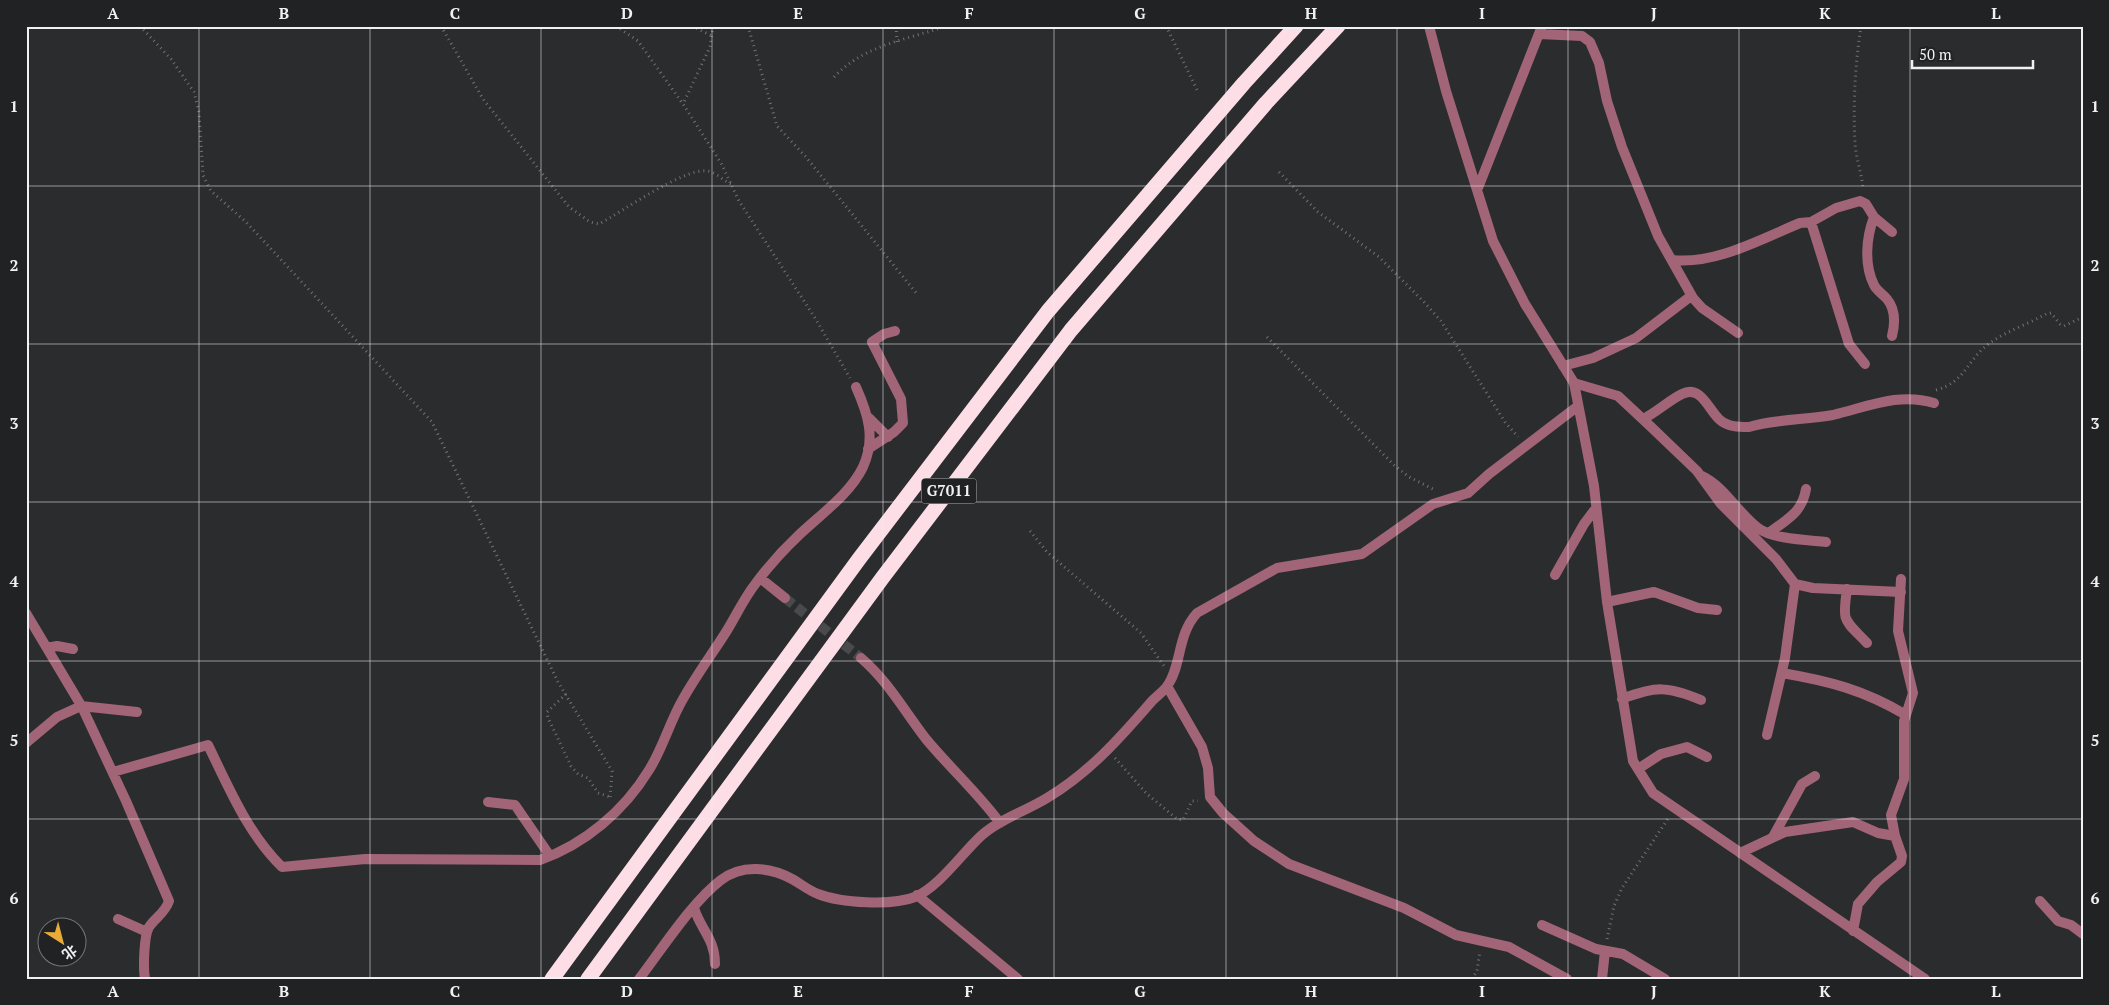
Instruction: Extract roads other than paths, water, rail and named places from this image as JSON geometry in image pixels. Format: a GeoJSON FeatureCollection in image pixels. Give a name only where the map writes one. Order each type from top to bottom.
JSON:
{"type":"FeatureCollection","features":[{"type":"Feature","properties":{"kind":"highway","name":"G7011"},"geometry":{"type":"LineString","coordinates":[[552,979],[859,559],[1048,311],[1244,83],[1296,26]]}},
{"type":"Feature","properties":{"kind":"highway","name":"G7011"},"geometry":{"type":"LineString","coordinates":[[588,979],[883,577],[1071,330],[1266,103],[1338,26]]}},
{"type":"Feature","properties":{"kind":"street"},"geometry":{"type":"LineString","coordinates":[[1429,26],[1446,91],[1478,188],[1493,241],[1525,304],[1574,383],[1596,508],[1607,602],[1633,761],[1653,793],[1925,979]]}},
{"type":"Feature","properties":{"kind":"street"},"geometry":{"type":"LineString","coordinates":[[1478,188],[1540,30],[1582,36],[1590,42],[1599,63],[1607,101],[1622,147],[1658,236],[1691,296],[1702,308],[1738,333]]}},
{"type":"Feature","properties":{"kind":"street"},"geometry":{"type":"LineString","coordinates":[[1672,260],[1683,261],[1714,256],[1800,223],[1811,222],[1836,208],[1860,201],[1874,217],[1892,232]]}},
{"type":"Feature","properties":{"kind":"street"},"geometry":{"type":"LineString","coordinates":[[1874,217],[1870,228],[1867,251],[1869,273],[1875,288],[1887,299],[1892,307],[1896,322],[1892,336]]}},
{"type":"Feature","properties":{"kind":"street"},"geometry":{"type":"LineString","coordinates":[[1811,222],[1850,344],[1865,364]]}},
{"type":"Feature","properties":{"kind":"street"},"geometry":{"type":"LineString","coordinates":[[1563,366],[1593,358],[1629,342],[1691,296]]}},
{"type":"Feature","properties":{"kind":"street"},"geometry":{"type":"LineString","coordinates":[[868,449],[888,437],[903,423],[902,405],[897,388],[872,342],[884,334],[895,331]]}},
{"type":"Feature","properties":{"kind":"street"},"geometry":{"type":"LineString","coordinates":[[1574,383],[1618,396],[1701,476],[1721,504],[1776,559],[1795,584],[1813,588],[1901,592]]}},
{"type":"Feature","properties":{"kind":"street"},"geometry":{"type":"LineString","coordinates":[[856,387],[869,418],[888,437]]}},
{"type":"Feature","properties":{"kind":"street"},"geometry":{"type":"LineString","coordinates":[[1643,419],[1683,394],[1691,392],[1711,406],[1720,420],[1736,427],[1749,427],[1833,415],[1898,399],[1911,398],[1930,402]]}},
{"type":"Feature","properties":{"kind":"street"},"geometry":{"type":"LineString","coordinates":[[640,979],[694,908],[721,880],[739,871],[752,869],[778,872],[811,891],[831,899],[887,902],[917,895],[938,879],[983,834],[1068,785],[1108,750],[1167,686],[1189,621],[1196,612],[1277,568],[1362,554],[1427,507],[1468,493],[1578,406]]}},
{"type":"Feature","properties":{"kind":"street"},"geometry":{"type":"LineString","coordinates":[[113,772],[208,745],[238,808],[265,850],[282,867],[365,859],[540,860],[577,844],[629,798],[649,770],[682,699],[760,578],[789,544],[852,483],[862,468],[868,449],[869,418]]}},
{"type":"Feature","properties":{"kind":"street"},"geometry":{"type":"LineString","coordinates":[[1701,476],[1715,482],[1760,530],[1782,537],[1826,542]]}},
{"type":"Feature","properties":{"kind":"street"},"geometry":{"type":"LineString","coordinates":[[1770,533],[1794,515],[1804,500],[1806,489]]}},
{"type":"Feature","properties":{"kind":"street"},"geometry":{"type":"LineString","coordinates":[[1555,575],[1584,524],[1596,508]]}},
{"type":"Feature","properties":{"kind":"street"},"geometry":{"type":"LineString","coordinates":[[760,578],[785,598]]}},
{"type":"Feature","properties":{"kind":"street"},"geometry":{"type":"LineString","coordinates":[[1853,931],[1855,911],[1863,896],[1901,862],[1901,850],[1895,836],[1891,815],[1904,778],[1906,715],[1913,693],[1899,642],[1901,579]]}},
{"type":"Feature","properties":{"kind":"street"},"geometry":{"type":"LineString","coordinates":[[1767,735],[1782,673],[1795,584]]}},
{"type":"Feature","properties":{"kind":"street"},"geometry":{"type":"LineString","coordinates":[[1847,589],[1843,614],[1847,622],[1867,643]]}},
{"type":"Feature","properties":{"kind":"street"},"geometry":{"type":"LineString","coordinates":[[1607,602],[1654,592],[1698,608],[1718,610]]}},
{"type":"Feature","properties":{"kind":"street"},"geometry":{"type":"LineString","coordinates":[[26,613],[81,706],[113,772],[169,901],[166,909],[147,932],[145,979]]}},
{"type":"Feature","properties":{"kind":"street"},"geometry":{"type":"LineString","coordinates":[[47,648],[57,646],[73,649]]}},
{"type":"Feature","properties":{"kind":"street"},"geometry":{"type":"LineString","coordinates":[[861,658],[876,670],[927,740],[984,802],[1000,823]]}},
{"type":"Feature","properties":{"kind":"street"},"geometry":{"type":"LineString","coordinates":[[1782,673],[1844,685],[1864,692],[1906,715]]}},
{"type":"Feature","properties":{"kind":"street"},"geometry":{"type":"LineString","coordinates":[[1167,686],[1202,747],[1208,768],[1210,797],[1239,829],[1289,864],[1404,908],[1456,935],[1509,947],[1567,979]]}},
{"type":"Feature","properties":{"kind":"street"},"geometry":{"type":"LineString","coordinates":[[1622,699],[1650,691],[1675,689],[1701,700]]}},
{"type":"Feature","properties":{"kind":"street"},"geometry":{"type":"LineString","coordinates":[[26,743],[57,717],[81,706],[137,712]]}},
{"type":"Feature","properties":{"kind":"street"},"geometry":{"type":"LineString","coordinates":[[1638,768],[1661,754],[1687,747],[1707,757]]}},
{"type":"Feature","properties":{"kind":"street"},"geometry":{"type":"LineString","coordinates":[[1773,837],[1799,789],[1815,776]]}},
{"type":"Feature","properties":{"kind":"street"},"geometry":{"type":"LineString","coordinates":[[488,802],[515,805],[550,856]]}},
{"type":"Feature","properties":{"kind":"street"},"geometry":{"type":"LineString","coordinates":[[1740,853],[1785,832],[1853,822],[1878,833],[1895,836]]}},
{"type":"Feature","properties":{"kind":"street"},"geometry":{"type":"LineString","coordinates":[[917,895],[1018,979]]}},
{"type":"Feature","properties":{"kind":"street"},"geometry":{"type":"LineString","coordinates":[[2040,900],[2058,921],[2071,925],[2083,934]]}},
{"type":"Feature","properties":{"kind":"street"},"geometry":{"type":"LineString","coordinates":[[694,908],[713,945],[715,964]]}},
{"type":"Feature","properties":{"kind":"street"},"geometry":{"type":"LineString","coordinates":[[118,919],[147,932]]}},
{"type":"Feature","properties":{"kind":"street"},"geometry":{"type":"LineString","coordinates":[[1542,925],[1605,951],[1623,954],[1665,979]]}},
{"type":"Feature","properties":{"kind":"street"},"geometry":{"type":"LineString","coordinates":[[1602,979],[1605,951]]}},
{"type":"Feature","properties":{"kind":"tunnel"},"geometry":{"type":"LineString","coordinates":[[785,598],[861,658]]}}]}
